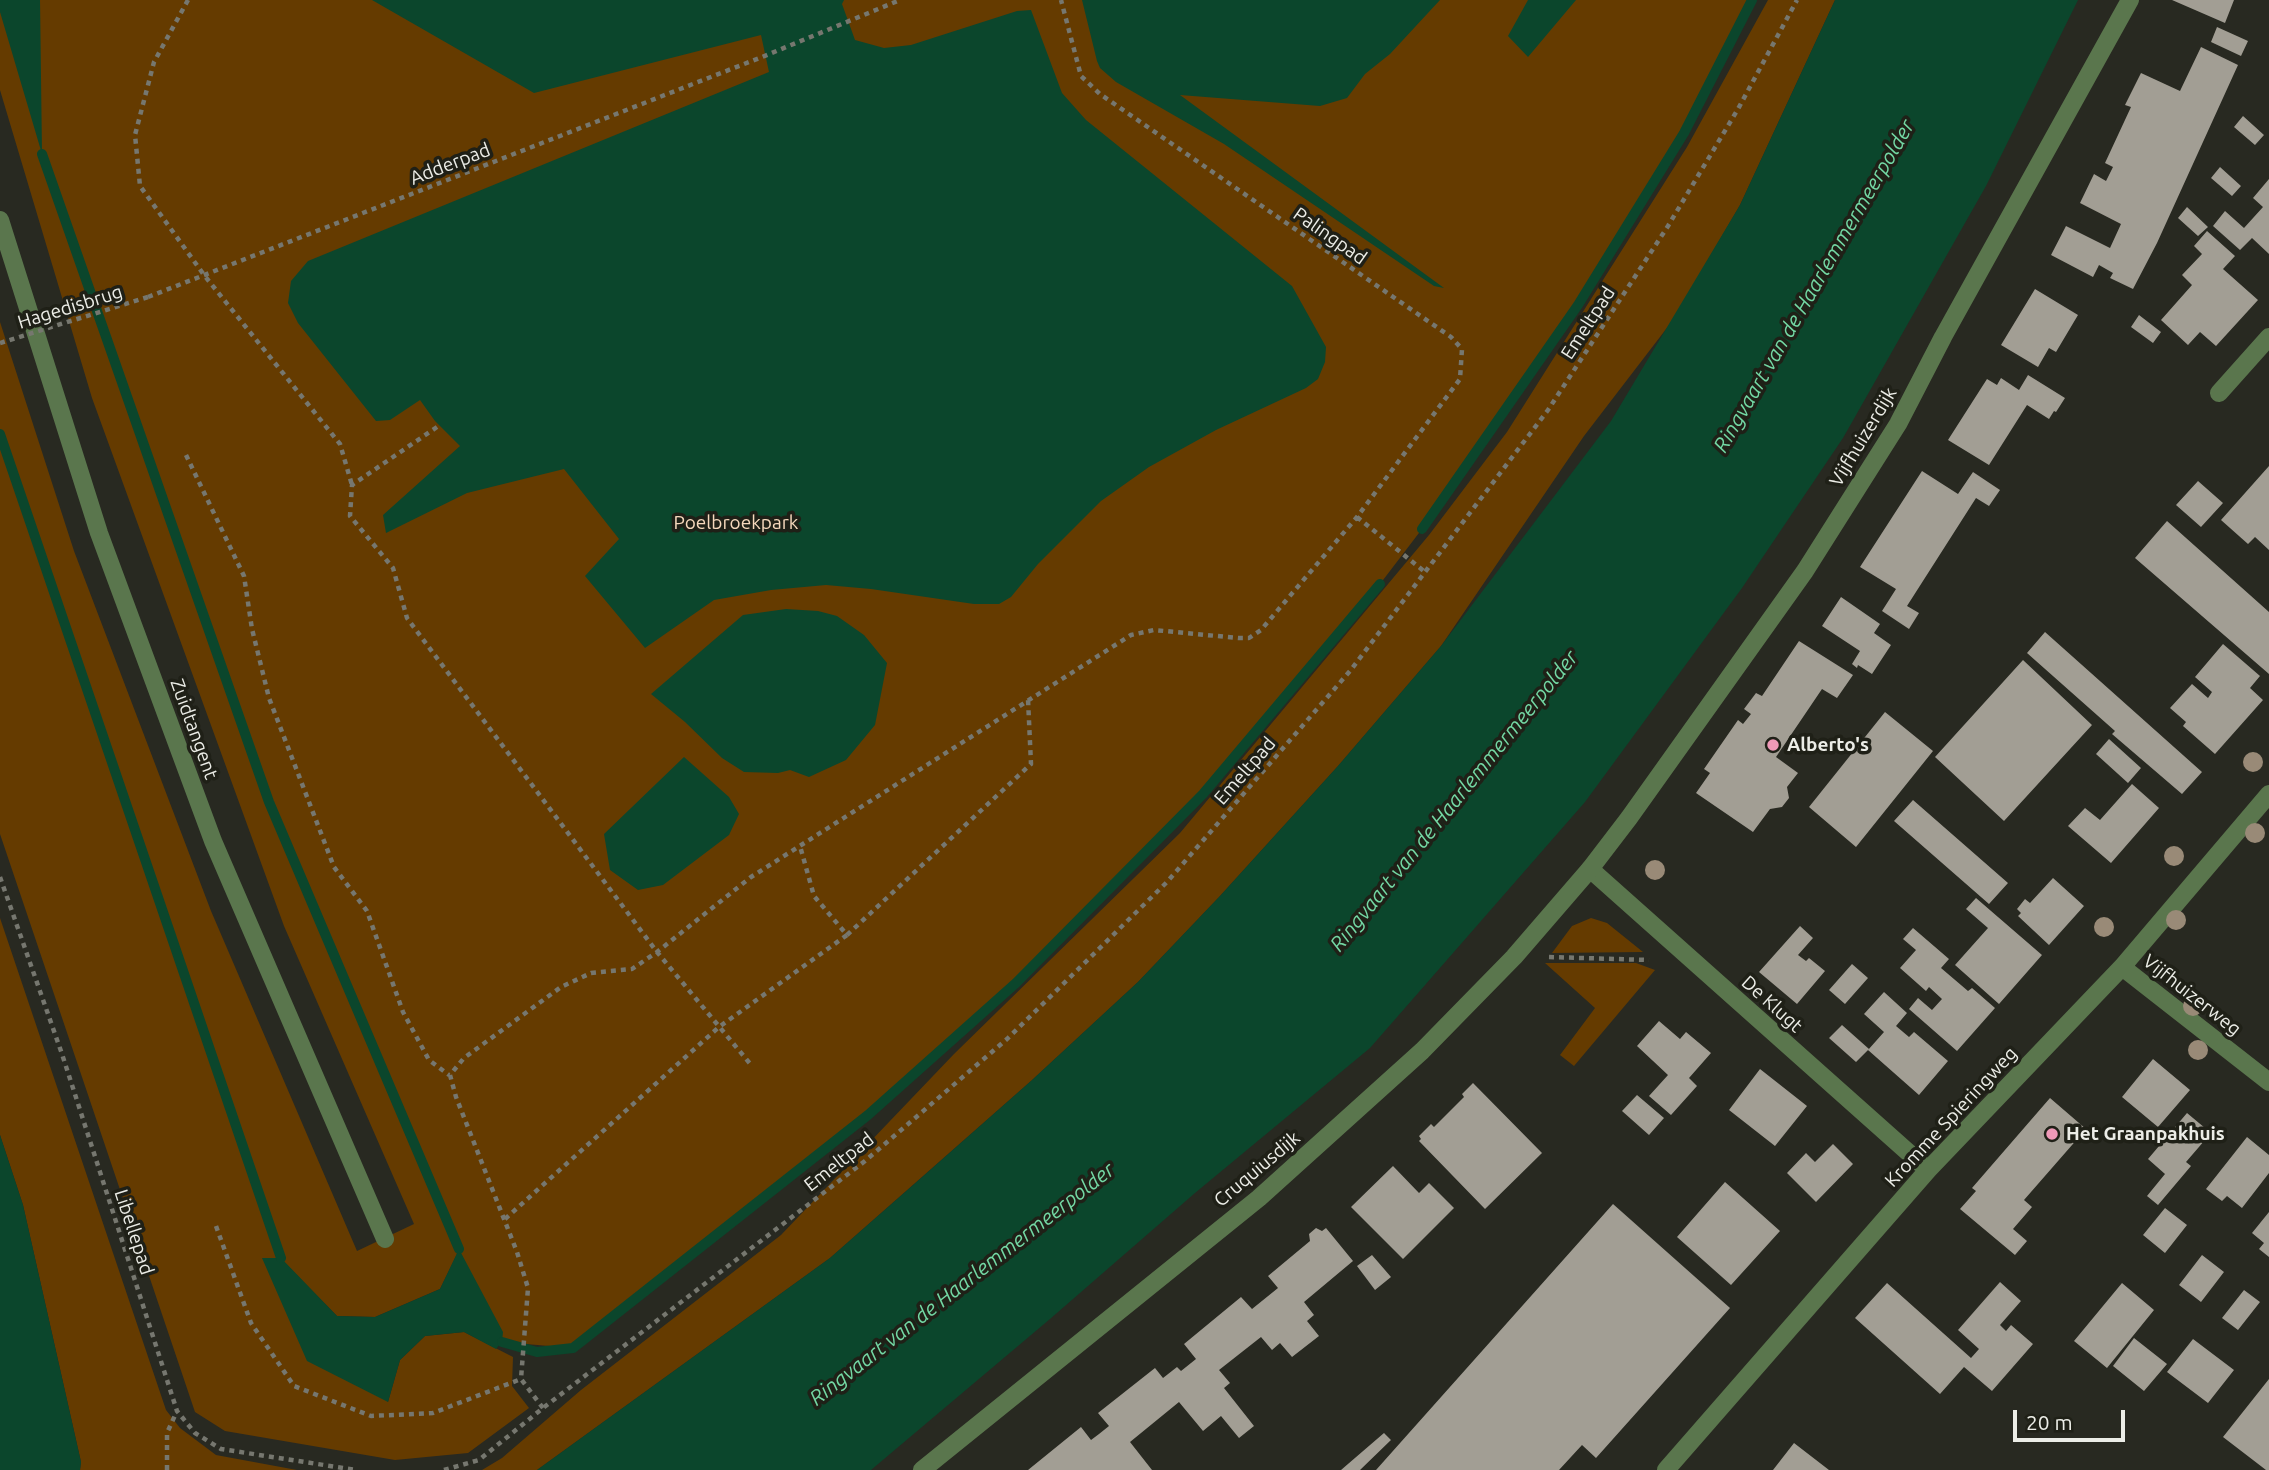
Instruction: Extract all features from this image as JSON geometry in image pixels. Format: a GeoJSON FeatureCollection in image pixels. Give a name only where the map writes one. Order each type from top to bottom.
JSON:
{"type":"FeatureCollection","features":[{"type":"Feature","properties":{"kind":"street","name":"Vijfhuizerdijk"},"geometry":{"type":"LineString","coordinates":[[1590,869],[1805,571],[1898,424],[1943,337],[2130,0]]}},
{"type":"Feature","properties":{"kind":"street","name":"Zuidtangent"},"geometry":{"type":"LineString","coordinates":[[0,220],[99,533],[214,841],[385,1239]]}},
{"type":"Feature","properties":{"kind":"street"},"geometry":{"type":"LineString","coordinates":[[2219,393],[2269,337]]}},
{"type":"Feature","properties":{"kind":"street","name":"Kromme Spieringweg"},"geometry":{"type":"LineString","coordinates":[[1666,1470],[1928,1170],[2122,967],[2269,794]]}},
{"type":"Feature","properties":{"kind":"street","name":"Cruquiusdijk"},"geometry":{"type":"LineString","coordinates":[[922,1470],[1259,1198],[1432,1042],[1514,957],[1590,869]]}},
{"type":"Feature","properties":{"kind":"street","name":"De Klugt"},"geometry":{"type":"LineString","coordinates":[[1590,869],[1928,1170]]}},
{"type":"Feature","properties":{"kind":"street","name":"Vijfhuizerweg"},"geometry":{"type":"LineString","coordinates":[[2122,967],[2269,1082]]}},
{"type":"Feature","properties":{"kind":"path"},"geometry":{"type":"LineString","coordinates":[[188,0],[154,62],[135,135],[140,186],[204,275],[340,444],[352,485],[350,516],[393,568],[407,618],[657,952],[752,1066]]}},
{"type":"Feature","properties":{"kind":"path","name":"Adderpad"},"geometry":{"type":"LineString","coordinates":[[148,298],[762,57],[900,0]]}},
{"type":"Feature","properties":{"kind":"path","name":"Palingpad"},"geometry":{"type":"LineString","coordinates":[[1060,0],[1081,76],[1100,94],[1451,337],[1462,349],[1461,379],[1357,517]]}},
{"type":"Feature","properties":{"kind":"path","name":"Emeltpad"},"geometry":{"type":"LineString","coordinates":[[543,1408],[865,1161],[1007,1039],[1167,882],[1350,671],[1548,410],[1668,226],[1738,109],[1797,0]]}},
{"type":"Feature","properties":{"kind":"path","name":"Hagedisbrug"},"geometry":{"type":"LineString","coordinates":[[0,343],[148,298]]}},
{"type":"Feature","properties":{"kind":"path"},"geometry":{"type":"LineString","coordinates":[[352,485],[437,427]]}},
{"type":"Feature","properties":{"kind":"path"},"geometry":{"type":"LineString","coordinates":[[186,455],[244,576],[269,698],[334,867],[367,911],[403,1012],[429,1060],[450,1075],[456,1097],[505,1219],[528,1288],[521,1379],[543,1408],[479,1460],[444,1470]]}},
{"type":"Feature","properties":{"kind":"path"},"geometry":{"type":"LineString","coordinates":[[450,1075],[464,1058],[561,987],[591,973],[632,969],[751,877],[1131,635],[1154,629],[1249,638],[1261,629],[1357,517],[1425,572]]}},
{"type":"Feature","properties":{"kind":"path"},"geometry":{"type":"LineString","coordinates":[[505,1219],[719,1027],[847,935],[1031,764],[1028,699]]}},
{"type":"Feature","properties":{"kind":"path"},"geometry":{"type":"LineString","coordinates":[[800,846],[814,897],[847,935]]}},
{"type":"Feature","properties":{"kind":"path","name":"Libellepad"},"geometry":{"type":"LineString","coordinates":[[0,877],[62,1054],[177,1411],[195,1433],[221,1449],[356,1470]]}},
{"type":"Feature","properties":{"kind":"path"},"geometry":{"type":"LineString","coordinates":[[1514,957],[1690,960]]}},
{"type":"Feature","properties":{"kind":"path"},"geometry":{"type":"LineString","coordinates":[[216,1226],[251,1323],[294,1386],[372,1416],[433,1413],[521,1379]]}},
{"type":"Feature","properties":{"kind":"path"},"geometry":{"type":"LineString","coordinates":[[167,1470],[167,1433],[177,1411]]}},
{"type":"Feature","properties":{"kind":"green space","name":"Poelbroekpark"},"geometry":{"type":"Polygon","coordinates":[[[0,0],[1752,0],[1684,133],[1578,305],[1422,529],[1380,584],[1203,794],[1016,983],[868,1115],[573,1348],[502,1342],[459,1250],[440,1289],[375,1317],[337,1316],[281,1259],[388,1402],[400,1360],[425,1336],[464,1332],[513,1357],[512,1386],[529,1408],[468,1453],[395,1460],[225,1431],[195,1412],[0,834],[0,322],[74,551],[211,911],[357,1251],[414,1224],[284,926],[92,398],[0,90],[0,0]]]}},
{"type":"Feature","properties":{"kind":"green space"},"geometry":{"type":"Polygon","coordinates":[[[1768,0],[1835,0],[1740,205],[1673,320],[1584,436],[1441,646],[1338,766],[1138,982],[1031,1081],[830,1258],[537,1470],[482,1470],[502,1458],[581,1390],[781,1235],[954,1054],[1180,833],[1429,535],[1507,432],[1687,147],[1768,0]]]}},
{"type":"Feature","properties":{"kind":"green space"},"geometry":{"type":"Polygon","coordinates":[[[0,918],[166,1410],[180,1428],[216,1455],[297,1470],[80,1470],[81,1462],[23,1205],[0,1135],[0,918]]]}},
{"type":"Feature","properties":{"kind":"green space"},"geometry":{"type":"Polygon","coordinates":[[[1591,918],[1607,923],[1643,952],[1552,953],[1572,926],[1591,918]]]}},
{"type":"Feature","properties":{"kind":"green space"},"geometry":{"type":"Polygon","coordinates":[[[1545,963],[1636,963],[1655,970],[1574,1066],[1560,1055],[1595,1008],[1545,963]]]}},
{"type":"Feature","properties":{"kind":"water"},"geometry":{"type":"Polygon","coordinates":[[[0,0],[40,0],[42,154],[0,12],[0,0]]]}},
{"type":"Feature","properties":{"kind":"water"},"geometry":{"type":"Polygon","coordinates":[[[372,0],[844,0],[842,4],[855,40],[884,48],[911,45],[1017,11],[1031,10],[1062,93],[1086,120],[1292,286],[1326,347],[1325,362],[1318,379],[1306,388],[1216,430],[1149,467],[1101,501],[1038,564],[1011,597],[999,604],[974,604],[826,585],[771,590],[714,600],[645,648],[585,576],[619,539],[564,469],[467,493],[386,533],[383,515],[460,446],[435,421],[420,400],[390,420],[376,421],[298,323],[288,303],[291,281],[308,261],[769,72],[761,35],[534,93],[372,0]]]}},
{"type":"Feature","properties":{"kind":"water"},"geometry":{"type":"Polygon","coordinates":[[[1082,0],[1440,0],[1390,54],[1365,74],[1347,98],[1320,106],[1180,95],[1444,288],[1434,286],[1224,144],[1116,82],[1100,68],[1097,61],[1082,0]]]}},
{"type":"Feature","properties":{"kind":"water"},"geometry":{"type":"Polygon","coordinates":[[[1528,0],[1576,0],[1528,57],[1508,36],[1528,0]]]}},
{"type":"Feature","properties":{"kind":"water","name":"Ringvaart van de Haarlemmermeerpolder"},"geometry":{"type":"Polygon","coordinates":[[[1835,0],[2078,0],[1986,186],[1843,438],[1742,588],[1585,802],[1370,1048],[1195,1193],[871,1470],[537,1470],[830,1258],[912,1186],[1138,982],[1338,766],[1441,646],[1611,421],[1740,205],[1835,0]]]}},
{"type":"Feature","properties":{"kind":"water"},"geometry":{"type":"Polygon","coordinates":[[[786,609],[818,611],[837,616],[864,635],[887,663],[875,725],[846,760],[809,777],[790,770],[778,773],[744,772],[722,758],[651,694],[743,615],[786,609]]]}},
{"type":"Feature","properties":{"kind":"water"},"geometry":{"type":"Polygon","coordinates":[[[684,757],[729,797],[739,814],[729,835],[663,885],[638,890],[610,870],[604,834],[684,757]]]}},
{"type":"Feature","properties":{"kind":"water"},"geometry":{"type":"Polygon","coordinates":[[[0,1135],[23,1205],[81,1462],[80,1470],[0,1470],[0,1135]]]}},
{"type":"Feature","properties":{"kind":"water"},"geometry":{"type":"Polygon","coordinates":[[[459,1249],[503,1332],[502,1342],[496,1349],[464,1332],[425,1336],[400,1360],[388,1402],[307,1361],[262,1258],[281,1258],[337,1316],[375,1317],[440,1289],[459,1249]]]}},
{"type":"Feature","properties":{"kind":"building"},"geometry":{"type":"Polygon","coordinates":[[[2172,0],[2234,0],[2225,23],[2172,0]]]}},
{"type":"Feature","properties":{"kind":"building"},"geometry":{"type":"Polygon","coordinates":[[[2217,27],[2248,41],[2241,56],[2211,42],[2217,27]]]}},
{"type":"Feature","properties":{"kind":"building"},"geometry":{"type":"Polygon","coordinates":[[[2201,47],[2238,65],[2157,243],[2133,289],[2110,278],[2113,273],[2099,265],[2093,277],[2051,255],[2066,226],[2110,248],[2121,224],[2080,203],[2094,174],[2106,181],[2113,167],[2105,163],[2131,107],[2125,105],[2141,73],[2180,91],[2201,47]]]}},
{"type":"Feature","properties":{"kind":"building"},"geometry":{"type":"Polygon","coordinates":[[[2243,116],[2264,135],[2255,145],[2234,127],[2243,116]]]}},
{"type":"Feature","properties":{"kind":"building"},"geometry":{"type":"Polygon","coordinates":[[[2220,167],[2241,186],[2232,196],[2211,178],[2220,167]]]}},
{"type":"Feature","properties":{"kind":"building"},"geometry":{"type":"Polygon","coordinates":[[[2269,179],[2269,254],[2252,238],[2240,250],[2213,226],[2225,211],[2244,228],[2263,207],[2253,198],[2269,179]]]}},
{"type":"Feature","properties":{"kind":"building"},"geometry":{"type":"Polygon","coordinates":[[[2187,207],[2208,227],[2198,236],[2178,218],[2187,207]]]}},
{"type":"Feature","properties":{"kind":"building"},"geometry":{"type":"Polygon","coordinates":[[[2207,231],[2235,256],[2223,269],[2258,300],[2216,346],[2200,332],[2188,345],[2161,320],[2192,285],[2182,275],[2202,254],[2194,246],[2207,231]]]}},
{"type":"Feature","properties":{"kind":"building"},"geometry":{"type":"Polygon","coordinates":[[[2035,289],[2078,315],[2056,352],[2049,348],[2038,367],[2001,345],[2035,289]]]}},
{"type":"Feature","properties":{"kind":"building"},"geometry":{"type":"Polygon","coordinates":[[[2139,315],[2161,332],[2153,343],[2131,327],[2139,315]]]}},
{"type":"Feature","properties":{"kind":"building"},"geometry":{"type":"Polygon","coordinates":[[[2028,375],[2065,398],[2049,419],[2027,405],[1989,465],[1948,440],[1987,379],[1997,385],[2001,378],[2019,390],[2028,375]]]}},
{"type":"Feature","properties":{"kind":"building"},"geometry":{"type":"Polygon","coordinates":[[[2269,466],[2269,550],[2255,537],[2248,544],[2221,520],[2269,466]]]}},
{"type":"Feature","properties":{"kind":"building"},"geometry":{"type":"Polygon","coordinates":[[[1922,471],[1958,494],[1973,472],[2000,490],[1989,506],[1976,498],[1907,606],[1919,613],[1909,629],[1882,611],[1896,589],[1860,567],[1922,471]]]}},
{"type":"Feature","properties":{"kind":"building"},"geometry":{"type":"Polygon","coordinates":[[[2198,481],[2223,503],[2201,527],[2176,505],[2198,481]]]}},
{"type":"Feature","properties":{"kind":"building"},"geometry":{"type":"Polygon","coordinates":[[[2167,521],[2269,612],[2269,674],[2135,558],[2167,521]]]}},
{"type":"Feature","properties":{"kind":"building"},"geometry":{"type":"Polygon","coordinates":[[[1841,597],[1880,624],[1874,633],[1891,645],[1872,674],[1852,664],[1860,651],[1822,626],[1841,597]]]}},
{"type":"Feature","properties":{"kind":"building"},"geometry":{"type":"Polygon","coordinates":[[[2045,632],[2202,772],[2182,794],[2112,734],[2115,731],[2027,653],[2045,632]]]}},
{"type":"Feature","properties":{"kind":"building"},"geometry":{"type":"Polygon","coordinates":[[[1799,641],[1853,675],[1837,698],[1822,689],[1776,757],[1798,773],[1787,787],[1789,798],[1782,807],[1770,809],[1753,832],[1696,793],[1710,773],[1704,769],[1738,720],[1743,724],[1751,714],[1744,709],[1756,693],[1762,696],[1799,641]]]}},
{"type":"Feature","properties":{"kind":"building"},"geometry":{"type":"Polygon","coordinates":[[[2223,644],[2260,676],[2250,688],[2263,700],[2215,754],[2183,726],[2186,722],[2170,708],[2192,684],[2208,698],[2212,692],[2195,677],[2223,644]]]}},
{"type":"Feature","properties":{"kind":"building"},"geometry":{"type":"Polygon","coordinates":[[[2023,660],[2092,725],[2004,821],[1935,757],[2023,660]]]}},
{"type":"Feature","properties":{"kind":"building"},"geometry":{"type":"Polygon","coordinates":[[[1885,712],[1933,751],[1856,847],[1809,807],[1885,712]]]}},
{"type":"Feature","properties":{"kind":"building"},"geometry":{"type":"Polygon","coordinates":[[[2109,739],[2141,768],[2128,783],[2096,754],[2109,739]]]}},
{"type":"Feature","properties":{"kind":"building"},"geometry":{"type":"Polygon","coordinates":[[[2132,784],[2159,808],[2111,863],[2068,826],[2085,808],[2100,820],[2132,784]]]}},
{"type":"Feature","properties":{"kind":"building"},"geometry":{"type":"Polygon","coordinates":[[[1913,800],[2008,883],[1989,904],[1894,821],[1913,800]]]}},
{"type":"Feature","properties":{"kind":"building"},"geometry":{"type":"Polygon","coordinates":[[[2053,878],[2084,906],[2049,945],[2018,916],[2021,913],[2017,909],[2025,899],[2030,903],[2053,878]]]}},
{"type":"Feature","properties":{"kind":"building"},"geometry":{"type":"Polygon","coordinates":[[[1976,898],[2042,955],[1999,1004],[1955,965],[1988,928],[1966,909],[1976,898]]]}},
{"type":"Feature","properties":{"kind":"building"},"geometry":{"type":"Polygon","coordinates":[[[1800,926],[1813,938],[1798,955],[1806,961],[1809,958],[1825,971],[1797,1004],[1759,972],[1800,926]]]}},
{"type":"Feature","properties":{"kind":"building"},"geometry":{"type":"Polygon","coordinates":[[[1913,928],[1949,959],[1941,968],[1968,991],[1972,988],[1995,1008],[1957,1051],[1909,1009],[1918,998],[1932,1010],[1942,999],[1929,987],[1926,991],[1900,968],[1916,950],[1903,939],[1913,928]]]}},
{"type":"Feature","properties":{"kind":"building"},"geometry":{"type":"Polygon","coordinates":[[[1852,964],[1868,978],[1845,1004],[1829,990],[1852,964]]]}},
{"type":"Feature","properties":{"kind":"building"},"geometry":{"type":"Polygon","coordinates":[[[1884,992],[1907,1013],[1896,1026],[1909,1037],[1914,1032],[1948,1061],[1919,1095],[1868,1050],[1884,1032],[1864,1014],[1884,992]]]}},
{"type":"Feature","properties":{"kind":"building"},"geometry":{"type":"Polygon","coordinates":[[[1659,1021],[1680,1039],[1686,1032],[1711,1053],[1689,1078],[1697,1086],[1671,1115],[1649,1096],[1668,1075],[1637,1046],[1659,1021]]]}},
{"type":"Feature","properties":{"kind":"building"},"geometry":{"type":"Polygon","coordinates":[[[1842,1025],[1869,1049],[1856,1062],[1829,1038],[1842,1025]]]}},
{"type":"Feature","properties":{"kind":"building"},"geometry":{"type":"Polygon","coordinates":[[[2153,1059],[2190,1090],[2158,1127],[2122,1097],[2153,1059]]]}},
{"type":"Feature","properties":{"kind":"building"},"geometry":{"type":"Polygon","coordinates":[[[1760,1069],[1807,1106],[1775,1146],[1729,1110],[1760,1069]]]}},
{"type":"Feature","properties":{"kind":"building"},"geometry":{"type":"Polygon","coordinates":[[[1473,1083],[1542,1153],[1485,1209],[1419,1141],[1419,1136],[1431,1124],[1434,1127],[1464,1097],[1462,1094],[1473,1083]]]}},
{"type":"Feature","properties":{"kind":"building"},"geometry":{"type":"Polygon","coordinates":[[[1637,1095],[1664,1118],[1649,1135],[1622,1111],[1637,1095]]]}},
{"type":"Feature","properties":{"kind":"building"},"geometry":{"type":"Polygon","coordinates":[[[2050,1098],[2086,1129],[2024,1200],[2032,1207],[2013,1229],[2027,1241],[2015,1255],[1960,1209],[1976,1191],[1972,1188],[2050,1098]]]}},
{"type":"Feature","properties":{"kind":"building"},"geometry":{"type":"Polygon","coordinates":[[[2187,1113],[2211,1133],[2186,1162],[2191,1166],[2158,1205],[2147,1196],[2165,1174],[2148,1159],[2187,1113]]]}},
{"type":"Feature","properties":{"kind":"building"},"geometry":{"type":"Polygon","coordinates":[[[2247,1137],[2269,1155],[2269,1173],[2242,1208],[2227,1196],[2222,1201],[2206,1189],[2247,1137]]]}},
{"type":"Feature","properties":{"kind":"building"},"geometry":{"type":"Polygon","coordinates":[[[1833,1144],[1853,1164],[1816,1202],[1787,1173],[1806,1153],[1815,1162],[1833,1144]]]}},
{"type":"Feature","properties":{"kind":"building"},"geometry":{"type":"Polygon","coordinates":[[[1393,1166],[1419,1193],[1429,1183],[1454,1208],[1403,1259],[1351,1207],[1393,1166]]]}},
{"type":"Feature","properties":{"kind":"building"},"geometry":{"type":"Polygon","coordinates":[[[1725,1182],[1780,1231],[1731,1285],[1677,1237],[1725,1182]]]}},
{"type":"Feature","properties":{"kind":"building"},"geometry":{"type":"Polygon","coordinates":[[[1613,1204],[1730,1308],[1596,1458],[1582,1445],[1559,1470],[1376,1470],[1613,1204]]]}},
{"type":"Feature","properties":{"kind":"building"},"geometry":{"type":"Polygon","coordinates":[[[2165,1208],[2187,1225],[2165,1253],[2143,1235],[2165,1208]]]}},
{"type":"Feature","properties":{"kind":"building"},"geometry":{"type":"Polygon","coordinates":[[[2269,1212],[2269,1257],[2259,1249],[2264,1243],[2252,1233],[2269,1212]]]}},
{"type":"Feature","properties":{"kind":"building"},"geometry":{"type":"Polygon","coordinates":[[[1316,1228],[1322,1231],[1326,1228],[1353,1261],[1304,1302],[1314,1315],[1307,1321],[1319,1336],[1292,1357],[1280,1343],[1272,1350],[1261,1337],[1219,1370],[1230,1383],[1224,1388],[1254,1426],[1239,1438],[1221,1416],[1203,1431],[1179,1402],[1130,1442],[1152,1470],[1028,1470],[1081,1427],[1091,1440],[1109,1426],[1098,1413],[1155,1368],[1163,1378],[1177,1367],[1181,1371],[1196,1359],[1184,1344],[1241,1297],[1252,1309],[1278,1288],[1268,1276],[1310,1241],[1309,1234],[1316,1228]]]}},
{"type":"Feature","properties":{"kind":"building"},"geometry":{"type":"Polygon","coordinates":[[[1372,1255],[1391,1277],[1375,1290],[1357,1266],[1372,1255]]]}},
{"type":"Feature","properties":{"kind":"building"},"geometry":{"type":"Polygon","coordinates":[[[2202,1255],[2224,1272],[2201,1302],[2179,1285],[2202,1255]]]}},
{"type":"Feature","properties":{"kind":"building"},"geometry":{"type":"Polygon","coordinates":[[[2000,1282],[2021,1301],[2000,1325],[2006,1331],[2011,1325],[2033,1344],[1992,1391],[1964,1367],[1940,1394],[1855,1318],[1887,1283],[1971,1358],[1979,1349],[1958,1330],[2000,1282]]]}},
{"type":"Feature","properties":{"kind":"building"},"geometry":{"type":"Polygon","coordinates":[[[2122,1283],[2154,1310],[2107,1368],[2074,1341],[2122,1283]]]}},
{"type":"Feature","properties":{"kind":"building"},"geometry":{"type":"Polygon","coordinates":[[[2244,1290],[2260,1302],[2238,1330],[2222,1318],[2244,1290]]]}},
{"type":"Feature","properties":{"kind":"building"},"geometry":{"type":"Polygon","coordinates":[[[2134,1338],[2167,1364],[2144,1391],[2113,1366],[2134,1338]]]}},
{"type":"Feature","properties":{"kind":"building"},"geometry":{"type":"Polygon","coordinates":[[[2193,1339],[2234,1370],[2208,1403],[2167,1372],[2193,1339]]]}},
{"type":"Feature","properties":{"kind":"building"},"geometry":{"type":"Polygon","coordinates":[[[2269,1379],[2269,1470],[2266,1470],[2223,1437],[2269,1379]]]}},
{"type":"Feature","properties":{"kind":"building"},"geometry":{"type":"Polygon","coordinates":[[[1384,1433],[1391,1440],[1360,1470],[1341,1470],[1384,1433]]]}},
{"type":"Feature","properties":{"kind":"building"},"geometry":{"type":"Polygon","coordinates":[[[1794,1443],[1829,1470],[1773,1470],[1794,1443]]]}},
{"type":"Feature","properties":{"kind":"waterway"},"geometry":{"type":"LineString","coordinates":[[1422,529],[1578,305],[1684,133],[1752,0]]}},
{"type":"Feature","properties":{"kind":"waterway"},"geometry":{"type":"LineString","coordinates":[[42,154],[269,802],[459,1249]]}},
{"type":"Feature","properties":{"kind":"waterway"},"geometry":{"type":"LineString","coordinates":[[0,434],[281,1258]]}},
{"type":"Feature","properties":{"kind":"waterway"},"geometry":{"type":"LineString","coordinates":[[502,1342],[537,1352],[573,1348],[868,1115],[1016,983],[1203,794],[1380,584]]}},
{"type":"Feature","properties":{"kind":"place","name":"Alberto's"},"geometry":{"type":"Point","coordinates":[1773,745]}},
{"type":"Feature","properties":{"kind":"place","name":"Het Graanpakhuis"},"geometry":{"type":"Point","coordinates":[2052,1134]}}]}
